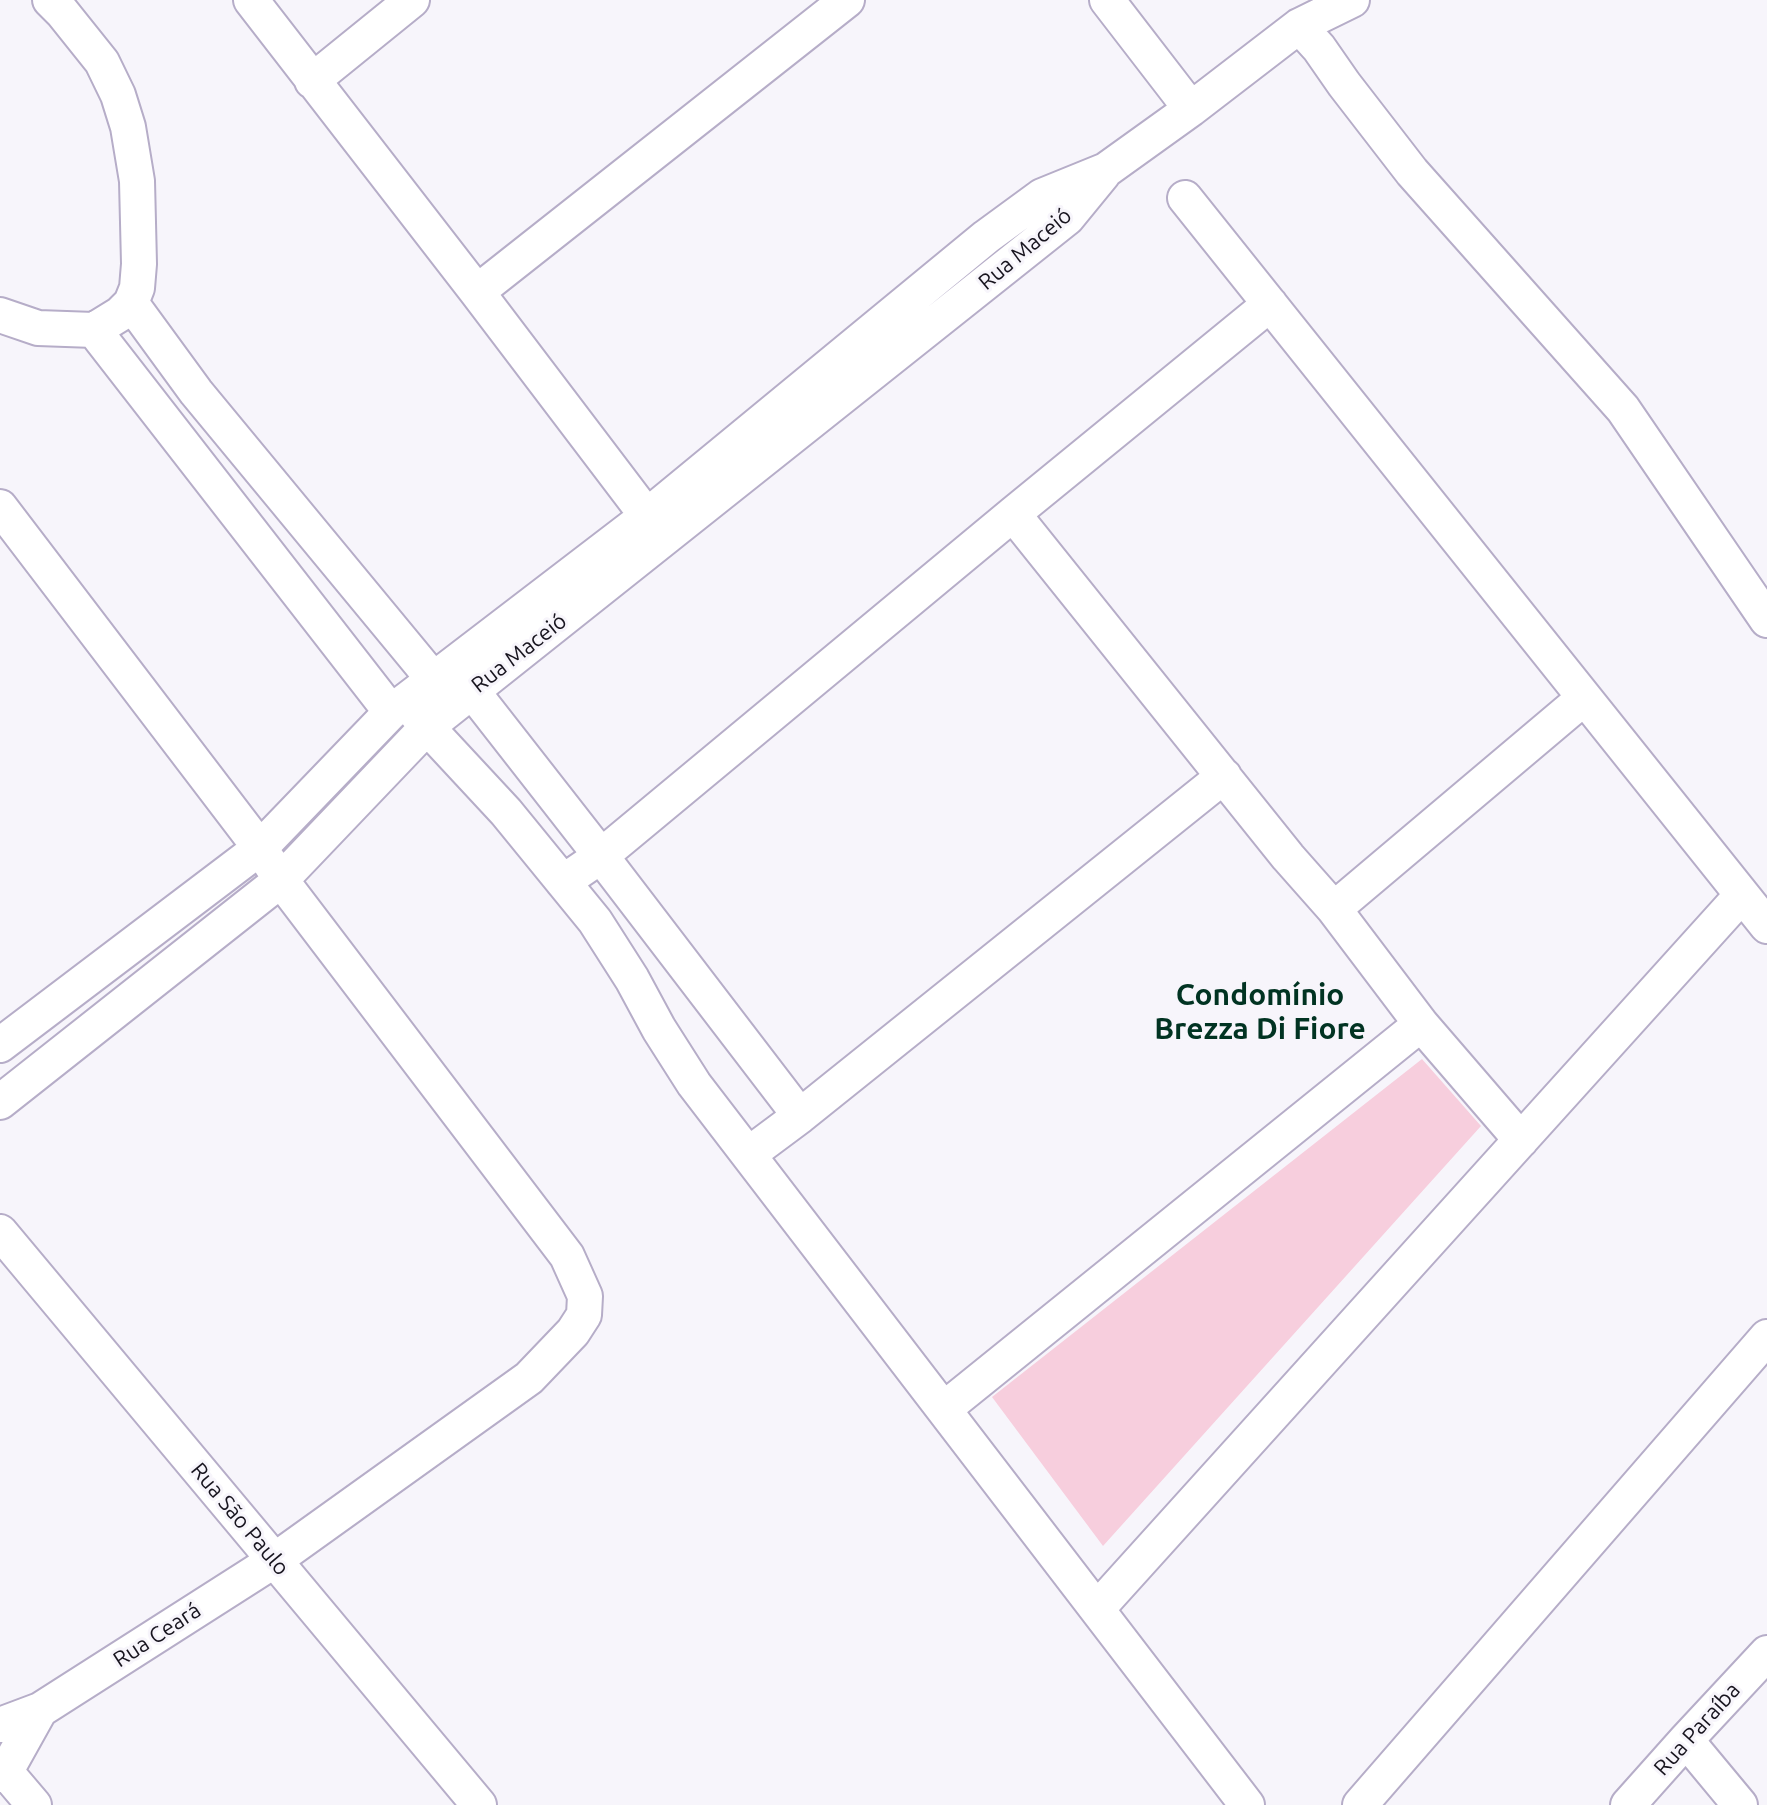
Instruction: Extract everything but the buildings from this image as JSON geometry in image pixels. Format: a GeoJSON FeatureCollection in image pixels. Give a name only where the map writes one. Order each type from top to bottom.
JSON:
{"type":"FeatureCollection","features":[{"type":"Feature","properties":{"kind":"street"},"geometry":{"type":"LineString","coordinates":[[0,315],[38,328],[94,330],[120,314],[131,303],[137,288],[137,181],[128,127],[118,95],[102,62],[50,0]]}},
{"type":"Feature","properties":{"kind":"street"},"geometry":{"type":"LineString","coordinates":[[251,0],[655,528]]}},
{"type":"Feature","properties":{"kind":"street"},"geometry":{"type":"LineString","coordinates":[[312,81],[412,0]]}},
{"type":"Feature","properties":{"kind":"street"},"geometry":{"type":"LineString","coordinates":[[477,292],[847,0]]}},
{"type":"Feature","properties":{"kind":"street"},"geometry":{"type":"LineString","coordinates":[[1107,0],[1191,109]]}},
{"type":"Feature","properties":{"kind":"street","name":"Rua Maceió"},"geometry":{"type":"LineString","coordinates":[[0,1045],[260,848],[408,713],[655,528],[986,237],[1042,196],[1106,170],[1299,26],[1352,0]]}},
{"type":"Feature","properties":{"kind":"street"},"geometry":{"type":"LineString","coordinates":[[1299,26],[1412,172],[1623,409],[1767,620]]}},
{"type":"Feature","properties":{"kind":"street"},"geometry":{"type":"LineString","coordinates":[[1185,198],[1767,926]]}},
{"type":"Feature","properties":{"kind":"street"},"geometry":{"type":"LineString","coordinates":[[131,303],[196,392],[453,679],[601,856],[800,1116]]}},
{"type":"Feature","properties":{"kind":"street"},"geometry":{"type":"LineString","coordinates":[[563,882],[601,856],[1270,304]]}},
{"type":"Feature","properties":{"kind":"street"},"geometry":{"type":"LineString","coordinates":[[94,330],[408,713],[506,812],[595,921],[694,1084],[1247,1805]]}},
{"type":"Feature","properties":{"kind":"street","name":"Rua Ceará"},"geometry":{"type":"LineString","coordinates":[[0,507],[567,1256],[585,1296],[584,1315],[573,1332],[529,1378],[275,1560],[40,1710],[0,1725]]}},
{"type":"Feature","properties":{"kind":"street"},"geometry":{"type":"LineString","coordinates":[[1013,514],[1288,857],[1334,909],[1421,1024],[1521,1140]]}},
{"type":"Feature","properties":{"kind":"street"},"geometry":{"type":"LineString","coordinates":[[1334,909],[1584,698]]}},
{"type":"Feature","properties":{"kind":"street","name":"Rua Maceió"},"geometry":{"type":"LineString","coordinates":[[0,1102],[281,880],[408,713]]}},
{"type":"Feature","properties":{"kind":"street"},"geometry":{"type":"LineString","coordinates":[[749,1154],[1224,776]]}},
{"type":"Feature","properties":{"kind":"street"},"geometry":{"type":"LineString","coordinates":[[1097,1609],[1742,895]]}},
{"type":"Feature","properties":{"kind":"street"},"geometry":{"type":"LineString","coordinates":[[944,1409],[1421,1024]]}},
{"type":"Feature","properties":{"kind":"street","name":"Rua São Paulo"},"geometry":{"type":"LineString","coordinates":[[0,1232],[479,1805]]}},
{"type":"Feature","properties":{"kind":"street"},"geometry":{"type":"LineString","coordinates":[[1360,1805],[1767,1337]]}},
{"type":"Feature","properties":{"kind":"street","name":"Rua Paraíba"},"geometry":{"type":"LineString","coordinates":[[1628,1805],[1767,1653]]}},
{"type":"Feature","properties":{"kind":"street","name":"Rua Ceará"},"geometry":{"type":"LineString","coordinates":[[2,1770],[40,1710]]}},
{"type":"Feature","properties":{"kind":"street"},"geometry":{"type":"LineString","coordinates":[[1686,1740],[1740,1805]]}},
{"type":"Feature","properties":{"kind":"street"},"geometry":{"type":"LineString","coordinates":[[2,1770],[34,1805]]}},
{"type":"Feature","properties":{"kind":"shaded area"},"geometry":{"type":"Polygon","coordinates":[[[1422,1059],[1481,1126],[1103,1546],[992,1397],[1422,1059]]]}},
{"type":"Feature","properties":{"kind":"district","name":"Condomínio Brezza Di Fiore"},"geometry":{"type":"Point","coordinates":[1260,1012]}}]}
